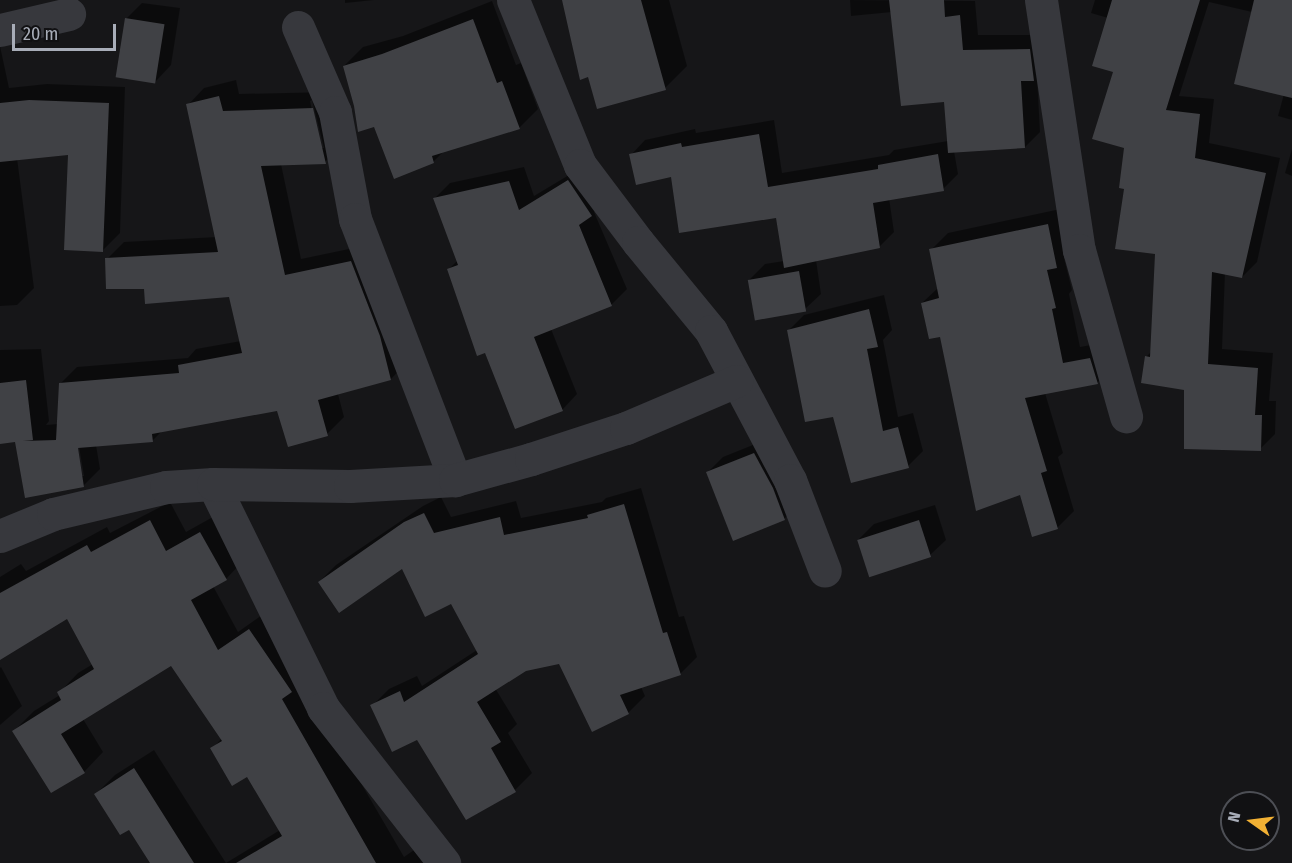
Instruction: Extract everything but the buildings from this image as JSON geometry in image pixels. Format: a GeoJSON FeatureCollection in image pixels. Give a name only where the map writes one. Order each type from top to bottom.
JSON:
{"type":"FeatureCollection","features":[{"type":"Feature","properties":{"kind":"street"},"geometry":{"type":"LineString","coordinates":[[513,0],[580,165],[638,242],[711,331],[790,480],[825,571]]}},
{"type":"Feature","properties":{"kind":"street"},"geometry":{"type":"LineString","coordinates":[[1041,0],[1079,250],[1126,416]]}},
{"type":"Feature","properties":{"kind":"street"},"geometry":{"type":"LineString","coordinates":[[0,30],[69,14]]}},
{"type":"Feature","properties":{"kind":"street"},"geometry":{"type":"LineString","coordinates":[[298,27],[335,112],[355,219],[455,480]]}},
{"type":"Feature","properties":{"kind":"street"},"geometry":{"type":"LineString","coordinates":[[0,536],[53,514],[166,487],[213,484],[350,486],[455,480],[531,459],[626,428],[736,381]]}},
{"type":"Feature","properties":{"kind":"street"},"geometry":{"type":"LineString","coordinates":[[213,484],[323,708],[444,863]]}}]}
